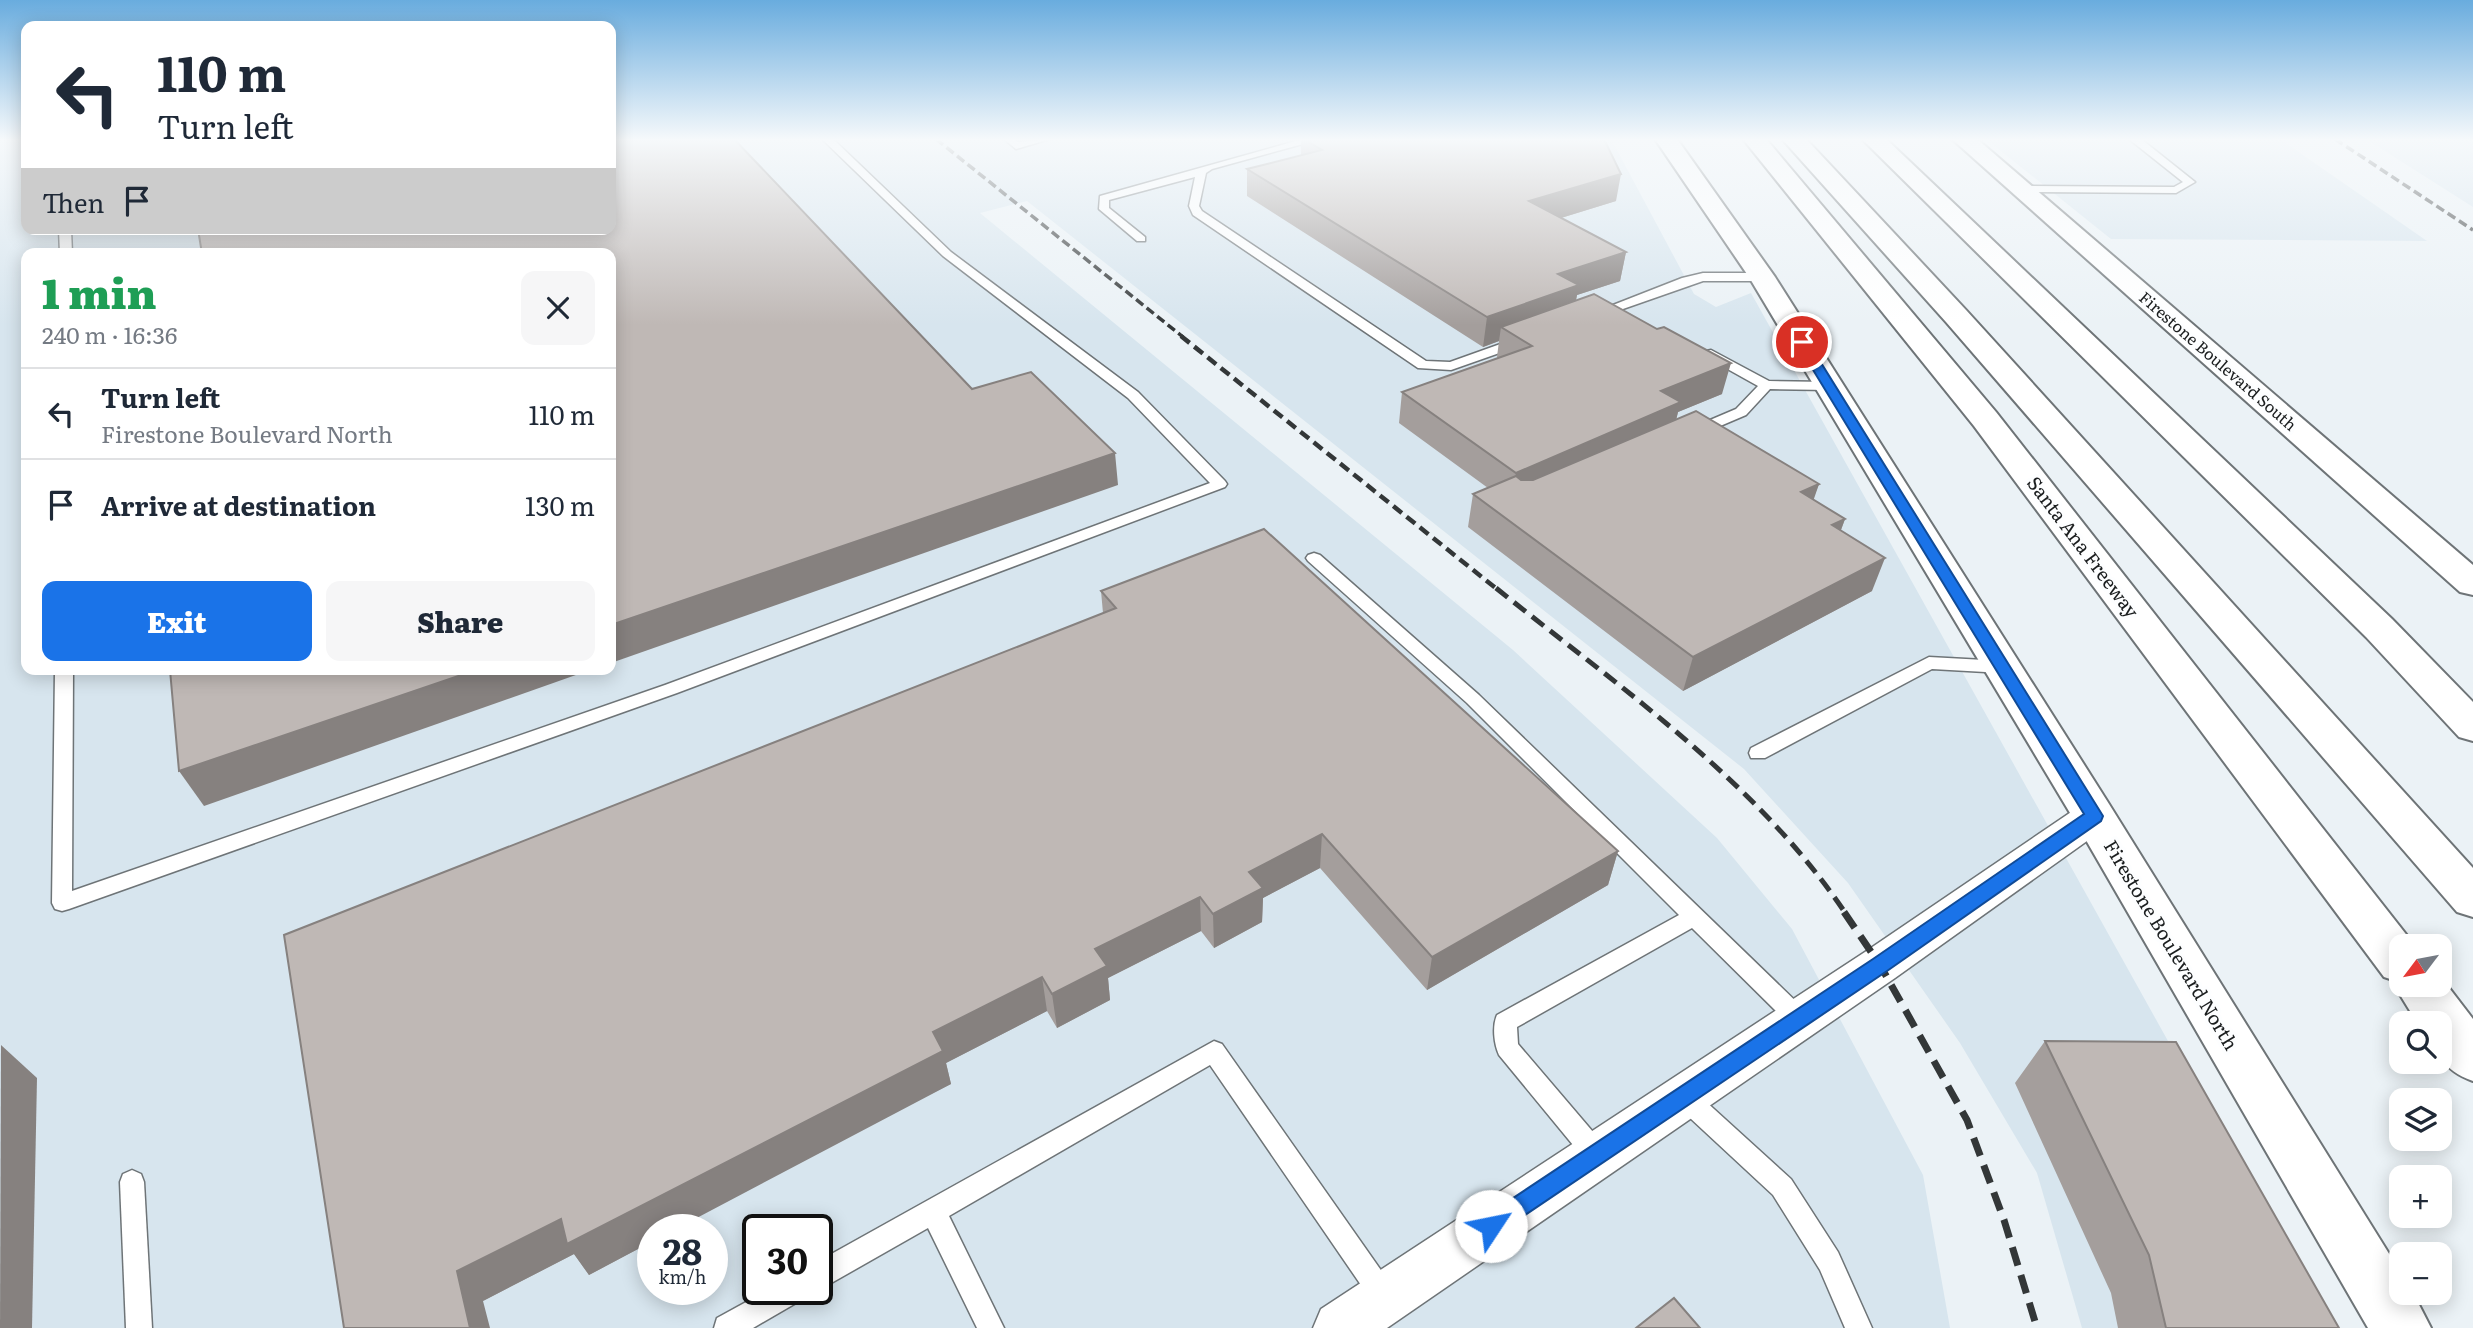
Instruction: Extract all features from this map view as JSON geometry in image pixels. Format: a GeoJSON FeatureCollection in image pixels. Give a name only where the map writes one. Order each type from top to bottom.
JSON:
{"type":"FeatureCollection","features":[{"type":"Feature","properties":{"kind":"main road","name":"Firestone Boulevard North"},"geometry":{"type":"LineString","coordinates":[[1709,201],[1762,277],[2003,667],[2401,1328]]}},
{"type":"Feature","properties":{"kind":"main road","name":"Santa Ana Freeway"},"geometry":{"type":"LineString","coordinates":[[1805,201],[1985,419],[2389,947]]}},
{"type":"Feature","properties":{"kind":"main road"},"geometry":{"type":"LineString","coordinates":[[1850,201],[1956,316],[2473,900]]}},
{"type":"Feature","properties":{"kind":"main road"},"geometry":{"type":"LineString","coordinates":[[1936,201],[2379,628],[2473,727]]}},
{"type":"Feature","properties":{"kind":"main road","name":"Firestone Boulevard South"},"geometry":{"type":"LineString","coordinates":[[2035,201],[2473,584]]}},
{"type":"Feature","properties":{"kind":"main road"},"geometry":{"type":"LineString","coordinates":[[2379,628],[2473,693]]}},
{"type":"Feature","properties":{"kind":"main road"},"geometry":{"type":"LineString","coordinates":[[2428,998],[2473,1058]]}},
{"type":"Feature","properties":{"kind":"street"},"geometry":{"type":"LineString","coordinates":[[1340,1328],[1799,1019],[2094,816]]}},
{"type":"Feature","properties":{"kind":"lane"},"geometry":{"type":"LineString","coordinates":[[64,675],[62,903],[671,689],[1220,484],[1133,395],[947,254],[892,201]]}},
{"type":"Feature","properties":{"kind":"lane"},"geometry":{"type":"LineString","coordinates":[[1104,201],[1104,209],[1141,239]]}},
{"type":"Feature","properties":{"kind":"lane"},"geometry":{"type":"LineString","coordinates":[[1195,201],[1197,213],[1423,365],[1451,366],[1530,338]]}},
{"type":"Feature","properties":{"kind":"lane"},"geometry":{"type":"LineString","coordinates":[[1582,319],[1703,277],[1762,277]]}},
{"type":"Feature","properties":{"kind":"lane"},"geometry":{"type":"LineString","coordinates":[[1702,349],[1766,385],[1829,386]]}},
{"type":"Feature","properties":{"kind":"lane"},"geometry":{"type":"LineString","coordinates":[[1680,439],[1741,412],[1766,385]]}},
{"type":"Feature","properties":{"kind":"lane"},"geometry":{"type":"LineString","coordinates":[[1314,558],[1473,698],[1799,1019]]}},
{"type":"Feature","properties":{"kind":"lane"},"geometry":{"type":"LineString","coordinates":[[1758,753],[1929,663],[2003,667]]}},
{"type":"Feature","properties":{"kind":"lane"},"geometry":{"type":"LineString","coordinates":[[1597,1155],[1507,1048],[1505,1022],[1695,916]]}},
{"type":"Feature","properties":{"kind":"lane"},"geometry":{"type":"LineString","coordinates":[[833,1268],[1214,1051],[1385,1298]]}},
{"type":"Feature","properties":{"kind":"lane"},"geometry":{"type":"LineString","coordinates":[[1684,1097],[1782,1187],[1829,1261],[1859,1328]]}},
{"type":"Feature","properties":{"kind":"lane"},"geometry":{"type":"LineString","coordinates":[[132,1182],[139,1328]]}},
{"type":"Feature","properties":{"kind":"lane"},"geometry":{"type":"LineString","coordinates":[[933,1211],[991,1328]]}},
{"type":"Feature","properties":{"kind":"lane"},"geometry":{"type":"LineString","coordinates":[[726,1328],[767,1305]]}},
{"type":"Feature","properties":{"kind":"shaded area"},"geometry":{"type":"Polygon","coordinates":[[[0,201],[21,201],[21,235],[616,235],[616,201],[1644,201],[1694,294],[1716,307],[1751,293],[2328,1328],[2082,1328],[2037,1173],[1960,1043],[1848,883],[1744,769],[1027,201],[980,213],[1513,650],[1717,838],[1792,929],[1923,1175],[1950,1328],[0,1328],[0,201]]]}},
{"type":"Feature","properties":{"kind":"shaded area"},"geometry":{"type":"Polygon","coordinates":[[[2063,201],[2369,201],[2427,241],[2111,239],[2063,201]]]}},
{"type":"Feature","properties":{"kind":"building"},"geometry":{"type":"Polygon","coordinates":[[[616,201],[793,201],[972,389],[1031,372],[1115,453],[616,623],[616,248],[201,248],[199,235],[616,235],[616,201]]]}},
{"type":"Feature","properties":{"kind":"building"},"geometry":{"type":"Polygon","coordinates":[[[1299,201],[1529,201],[1626,252],[1558,274],[1579,285],[1487,317],[1299,201]]]}},
{"type":"Feature","properties":{"kind":"building"},"geometry":{"type":"Polygon","coordinates":[[[1594,294],[1657,329],[1664,327],[1731,363],[1661,391],[1681,402],[1516,473],[1402,392],[1532,346],[1501,327],[1594,294]]]}},
{"type":"Feature","properties":{"kind":"building"},"geometry":{"type":"Polygon","coordinates":[[[1696,411],[1819,484],[1801,492],[1845,519],[1832,525],[1885,558],[1693,657],[1473,494],[1516,476],[1521,480],[1533,480],[1696,411]]]}},
{"type":"Feature","properties":{"kind":"building"},"geometry":{"type":"Polygon","coordinates":[[[1264,529],[1618,851],[1432,957],[1322,834],[1249,872],[1263,888],[1213,914],[1200,897],[1095,949],[1107,966],[1052,994],[1042,977],[933,1032],[943,1051],[567,1244],[561,1219],[457,1271],[470,1328],[344,1328],[284,935],[1116,608],[1101,591],[1264,529]]]}},
{"type":"Feature","properties":{"kind":"building"},"geometry":{"type":"Polygon","coordinates":[[[170,675],[461,675],[179,771],[170,675]]]}},
{"type":"Feature","properties":{"kind":"building"},"geometry":{"type":"Polygon","coordinates":[[[2045,1041],[2176,1042],[2339,1328],[2166,1328],[2149,1255],[2045,1041]]]}},
{"type":"Feature","properties":{"kind":"building"},"geometry":{"type":"Polygon","coordinates":[[[1674,1298],[1700,1328],[1636,1328],[1674,1298]]]}},
{"type":"Feature","properties":{"kind":"railway"},"geometry":{"type":"LineString","coordinates":[[1013,201],[1183,337]]}},
{"type":"Feature","properties":{"kind":"railway"},"geometry":{"type":"LineString","coordinates":[[2429,201],[2473,230]]}},
{"type":"Feature","properties":{"kind":"railway"},"geometry":{"type":"LineString","coordinates":[[1181,336],[1498,590]]}},
{"type":"Feature","properties":{"kind":"railway"},"geometry":{"type":"LineString","coordinates":[[1496,588],[1684,738],[1729,779],[1771,821],[1810,866],[1846,914]]}},
{"type":"Feature","properties":{"kind":"railway"},"geometry":{"type":"LineString","coordinates":[[1844,912],[1880,965],[1967,1120],[2004,1220],[2037,1328]]}},
{"type":"Feature","properties":{"kind":"route"},"geometry":{"type":"LineString","coordinates":[[1491,1226],[1880,965],[2094,816],[1802,342]]}}]}
